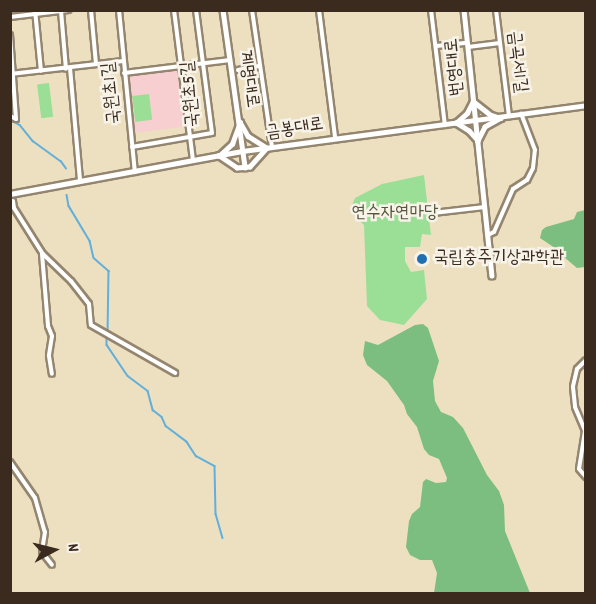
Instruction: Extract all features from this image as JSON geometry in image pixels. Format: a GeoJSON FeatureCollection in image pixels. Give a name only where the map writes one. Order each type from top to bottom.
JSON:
{"type":"FeatureCollection","features":[{"type":"Feature","properties":{"kind":"street"},"geometry":{"type":"LineString","coordinates":[[10,16],[69,10]]}},
{"type":"Feature","properties":{"kind":"street"},"geometry":{"type":"LineString","coordinates":[[90,10],[96,64]]}},
{"type":"Feature","properties":{"kind":"street","name":"국원초1길"},"geometry":{"type":"LineString","coordinates":[[118,10],[135,172]]}},
{"type":"Feature","properties":{"kind":"street"},"geometry":{"type":"LineString","coordinates":[[174,10],[193,160]]}},
{"type":"Feature","properties":{"kind":"street","name":"국원초5길"},"geometry":{"type":"LineString","coordinates":[[132,147],[212,133],[196,10]]}},
{"type":"Feature","properties":{"kind":"street","name":"계명대로"},"geometry":{"type":"LineString","coordinates":[[223,10],[245,167]]}},
{"type":"Feature","properties":{"kind":"street"},"geometry":{"type":"LineString","coordinates":[[252,10],[270,148]]}},
{"type":"Feature","properties":{"kind":"street"},"geometry":{"type":"LineString","coordinates":[[319,10],[335,137]]}},
{"type":"Feature","properties":{"kind":"street"},"geometry":{"type":"LineString","coordinates":[[431,10],[445,125]]}},
{"type":"Feature","properties":{"kind":"street","name":"번영대로"},"geometry":{"type":"LineString","coordinates":[[464,10],[492,276]]}},
{"type":"Feature","properties":{"kind":"street","name":"금곡서1길"},"geometry":{"type":"LineString","coordinates":[[496,10],[509,116]]}},
{"type":"Feature","properties":{"kind":"street"},"geometry":{"type":"LineString","coordinates":[[61,11],[80,181]]}},
{"type":"Feature","properties":{"kind":"street"},"geometry":{"type":"LineString","coordinates":[[35,12],[41,70]]}},
{"type":"Feature","properties":{"kind":"street"},"geometry":{"type":"LineString","coordinates":[[10,35],[16,119],[10,116]]}},
{"type":"Feature","properties":{"kind":"street"},"geometry":{"type":"LineString","coordinates":[[436,46],[500,43]]}},
{"type":"Feature","properties":{"kind":"street"},"geometry":{"type":"LineString","coordinates":[[124,73],[230,60]]}},
{"type":"Feature","properties":{"kind":"street"},"geometry":{"type":"LineString","coordinates":[[12,74],[123,61]]}},
{"type":"Feature","properties":{"kind":"street"},"geometry":{"type":"LineString","coordinates":[[238,70],[260,66]]}},
{"type":"Feature","properties":{"kind":"street"},"geometry":{"type":"LineString","coordinates":[[474,101],[484,111],[501,117],[485,126],[478,141],[469,131],[456,123],[467,113],[474,101]]}},
{"type":"Feature","properties":{"kind":"street","name":"금봉대로"},"geometry":{"type":"LineString","coordinates":[[10,194],[243,151],[585,105]]}},
{"type":"Feature","properties":{"kind":"street"},"geometry":{"type":"LineString","coordinates":[[488,235],[494,232],[513,189],[527,180],[533,168],[535,150],[521,114]]}},
{"type":"Feature","properties":{"kind":"street"},"geometry":{"type":"LineString","coordinates":[[240,122],[248,136],[270,148]]}},
{"type":"Feature","properties":{"kind":"street"},"geometry":{"type":"LineString","coordinates":[[240,122],[232,144],[219,156],[237,168],[250,167],[270,148]]}},
{"type":"Feature","properties":{"kind":"street"},"geometry":{"type":"LineString","coordinates":[[13,201],[14,208],[43,254],[71,281],[89,304],[91,325],[175,373]]}},
{"type":"Feature","properties":{"kind":"street"},"geometry":{"type":"LineString","coordinates":[[432,213],[485,207]]}},
{"type":"Feature","properties":{"kind":"street"},"geometry":{"type":"LineString","coordinates":[[43,254],[48,326],[52,336],[49,356],[52,374]]}},
{"type":"Feature","properties":{"kind":"street"},"geometry":{"type":"LineString","coordinates":[[585,360],[577,369],[573,387],[574,407],[585,431],[579,469],[585,477]]}},
{"type":"Feature","properties":{"kind":"street"},"geometry":{"type":"LineString","coordinates":[[10,462],[35,498],[45,531],[42,552],[52,565]]}},
{"type":"Feature","properties":{"kind":"shaded area"},"geometry":{"type":"Polygon","coordinates":[[[179,70],[186,127],[135,133],[128,76],[179,70]]]}},
{"type":"Feature","properties":{"kind":"green space"},"geometry":{"type":"Polygon","coordinates":[[[49,83],[53,117],[41,118],[37,84],[49,83]]]}},
{"type":"Feature","properties":{"kind":"green space"},"geometry":{"type":"Polygon","coordinates":[[[149,94],[152,120],[135,122],[132,96],[149,94]]]}},
{"type":"Feature","properties":{"kind":"green space","name":"연수자연마당"},"geometry":{"type":"Polygon","coordinates":[[[424,175],[431,235],[422,234],[420,247],[405,247],[405,261],[411,272],[424,270],[427,299],[404,325],[380,320],[367,306],[364,225],[354,215],[352,205],[355,198],[382,184],[424,175]]]}},
{"type":"Feature","properties":{"kind":"green space"},"geometry":{"type":"Polygon","coordinates":[[[585,210],[585,267],[577,268],[564,257],[558,256],[555,248],[540,238],[542,230],[546,227],[574,219],[577,212],[585,210]]]}},
{"type":"Feature","properties":{"kind":"green space"},"geometry":{"type":"Polygon","coordinates":[[[423,324],[428,328],[439,361],[433,381],[435,401],[441,412],[453,417],[463,428],[487,475],[499,491],[504,505],[505,531],[530,593],[434,593],[437,573],[432,560],[420,560],[410,555],[406,547],[409,521],[412,514],[420,507],[423,482],[426,479],[436,483],[446,482],[447,478],[439,459],[429,455],[424,449],[417,427],[407,414],[404,405],[387,381],[367,365],[363,355],[365,341],[378,345],[415,325],[423,324]]]}},
{"type":"Feature","properties":{"kind":"waterway"},"geometry":{"type":"LineString","coordinates":[[10,120],[20,125],[33,141],[61,161],[66,168]]}},
{"type":"Feature","properties":{"kind":"waterway"},"geometry":{"type":"LineString","coordinates":[[67,195],[69,206],[90,241],[94,258],[109,271],[108,332]]}},
{"type":"Feature","properties":{"kind":"waterway"},"geometry":{"type":"LineString","coordinates":[[107,337],[107,345],[128,376],[148,391],[153,410],[162,417],[166,426],[187,442],[196,456],[215,466],[216,514],[223,538]]}},
{"type":"Feature","properties":{"kind":"place","name":"국립충주기상과학관"},"geometry":{"type":"Point","coordinates":[422,259]}}]}
